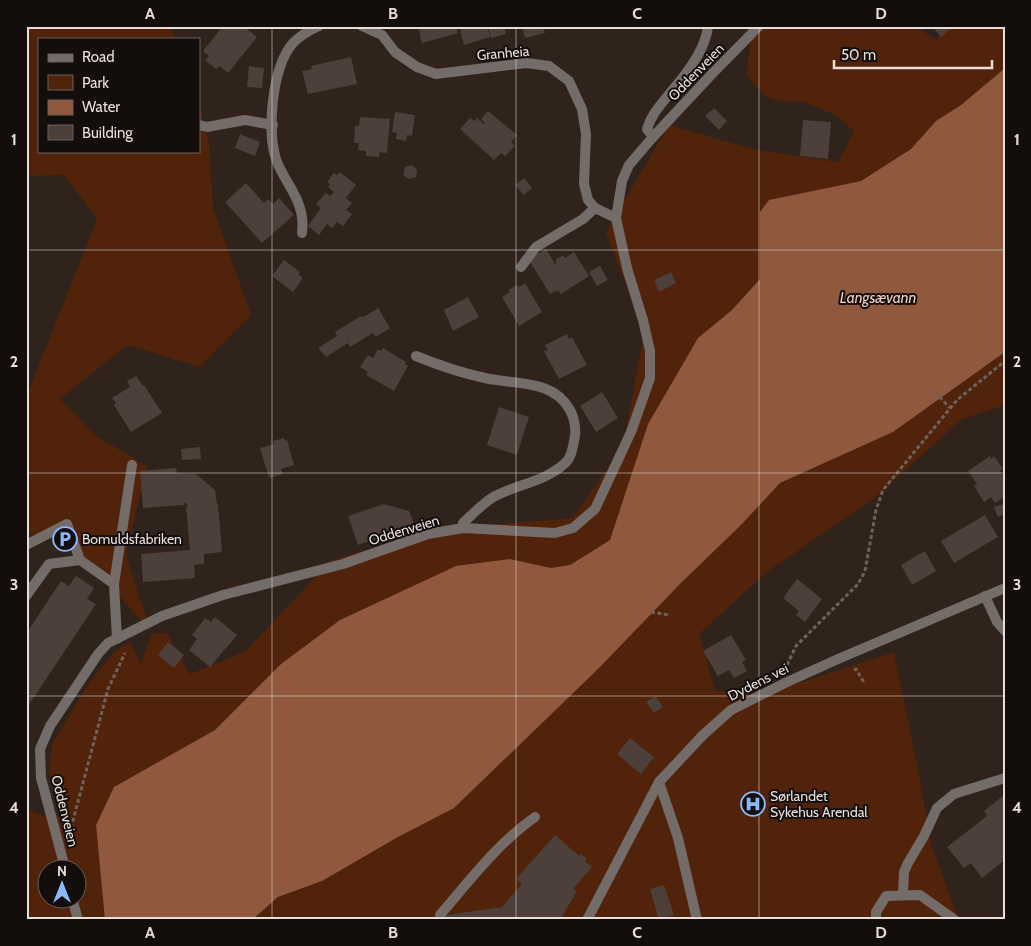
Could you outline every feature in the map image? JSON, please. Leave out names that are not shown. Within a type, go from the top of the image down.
[{"type":"street","points":[[302,233],[304,220],[301,208],[278,162],[274,149],[272,96],[280,66],[293,43],[319,26]]},
{"type":"street","name":"Granheia","points":[[362,26],[381,31],[395,52],[416,68],[436,74],[526,63],[549,66],[569,82],[582,109],[586,134],[584,184],[588,200],[595,208]]},
{"type":"street","name":"Oddenveien","points":[[653,137],[648,129],[650,117],[686,74],[707,35],[708,26]]},
{"type":"street","name":"Oddenveien","points":[[62,858],[41,778],[40,749],[50,726],[98,654],[108,643],[162,616],[223,595],[343,564],[428,534],[463,528],[555,533],[573,528],[595,509],[631,432],[650,378],[650,351],[644,320],[627,268],[616,218],[622,180],[629,166],[653,137],[759,26]]},
{"type":"street","points":[[200,125],[207,127],[245,120],[273,125]]},
{"type":"street","points":[[521,267],[536,247],[583,219],[595,208],[616,218]]},
{"type":"street","points":[[416,356],[438,365],[485,378],[544,388],[557,393],[573,415],[575,433],[572,452],[566,463],[544,478],[494,496],[463,523],[463,528]]},
{"type":"street","points":[[117,638],[114,584],[132,465]]},
{"type":"street","points":[[26,545],[68,524],[80,560],[114,584]]},
{"type":"street","points":[[26,596],[49,564],[80,560]]},
{"type":"street","name":"Dydens vei","points":[[587,920],[659,782],[703,735],[731,710],[784,683],[1005,588]]},
{"type":"street","points":[[985,596],[997,622],[1005,631]]},
{"type":"street","points":[[903,894],[904,872],[937,808],[954,794],[1005,778]]},
{"type":"street","points":[[659,782],[678,838],[697,920]]},
{"type":"street","points":[[440,916],[494,851],[516,831],[535,818]]},
{"type":"street","points":[[876,920],[876,912],[886,896],[903,894],[920,895],[955,920]]},
{"type":"path","points":[[784,683],[787,664],[796,646],[858,584],[864,571],[876,510],[883,490],[957,400],[1005,361]]},
{"type":"path","points":[[935,392],[950,408]]},
{"type":"path","points":[[651,612],[669,615]]},
{"type":"path","points":[[59,848],[70,832],[108,689],[130,642],[132,631]]},
{"type":"green space","points":[[26,26],[169,26],[175,38],[38,38],[38,152],[200,152],[200,109],[209,142],[213,208],[251,315],[200,367],[127,345],[60,399],[96,436],[147,466],[126,555],[150,631],[69,539],[26,533],[26,398],[97,219],[64,175],[26,176]]},
{"type":"green space","points":[[767,26],[915,26],[935,39],[953,26],[1005,26],[1005,68],[961,105],[936,121],[911,149],[861,181],[779,198],[778,265],[756,283],[732,310],[698,339],[648,424],[610,540],[570,565],[551,568],[510,559],[281,664],[215,730],[114,787],[96,825],[105,920],[26,920],[26,809],[52,819],[59,814],[49,771],[52,744],[89,683],[115,651],[130,642],[141,663],[152,633],[167,633],[190,674],[246,651],[331,560],[447,528],[573,518],[623,446],[644,333],[606,232],[669,125],[757,150],[838,162],[854,131],[835,115],[804,102],[780,101],[767,97],[750,80],[747,74],[750,40]]},
{"type":"green space","name":"Sørlandet Sykehus Arendal","points":[[1005,352],[1005,405],[962,419],[871,501],[768,571],[699,634],[715,691],[778,690],[894,652],[932,847],[959,920],[252,920],[278,897],[322,881],[398,837],[454,808],[598,669],[680,584],[742,524],[780,483],[893,432]]},
{"type":"water","name":"Langsævann","points":[[1005,68],[1005,352],[893,432],[780,483],[742,524],[680,584],[598,669],[454,808],[398,837],[322,881],[278,897],[252,920],[105,920],[96,825],[114,787],[215,730],[281,664],[340,620],[456,566],[510,559],[551,568],[570,565],[610,540],[648,424],[698,338],[732,310],[760,279],[760,212],[769,200],[861,181],[911,149],[936,121],[961,105]]},
{"type":"building","points":[[223,26],[243,26],[257,37],[228,73],[219,66],[216,69],[205,60],[209,56],[203,51]]},
{"type":"building","points":[[418,26],[456,26],[458,33],[422,43]]},
{"type":"building","points":[[459,26],[487,26],[490,37],[464,45]]},
{"type":"building","points":[[488,26],[504,26],[506,34],[491,38]]},
{"type":"building","points":[[522,26],[543,26],[545,33],[525,38]]},
{"type":"building","points":[[932,26],[950,26],[951,28],[941,37]]},
{"type":"building","points":[[351,57],[357,84],[308,94],[302,71],[312,69],[311,66]]},
{"type":"building","points":[[249,66],[264,68],[262,88],[247,87]]},
{"type":"building","points":[[714,108],[727,121],[719,130],[705,116]]},
{"type":"building","points":[[488,111],[517,135],[511,142],[515,146],[505,156],[501,153],[494,160],[460,129],[470,118],[475,121],[477,118],[484,124],[481,119]]},
{"type":"building","points":[[395,112],[415,115],[412,136],[407,135],[406,141],[396,139],[397,133],[392,132]]},
{"type":"building","points":[[360,117],[390,119],[387,153],[379,152],[379,157],[366,156],[366,151],[358,150],[359,143],[354,143],[355,126],[359,126]]},
{"type":"building","points":[[803,120],[831,122],[828,159],[800,156]]},
{"type":"building","points":[[240,134],[260,142],[255,156],[235,148]]},
{"type":"building","points":[[412,165],[417,170],[416,177],[409,179],[403,175],[405,167]]},
{"type":"building","points":[[340,172],[356,185],[346,198],[352,203],[346,210],[352,214],[343,226],[337,222],[332,228],[327,224],[319,235],[308,226],[321,208],[316,204],[326,193],[330,196],[334,192],[328,187],[330,184],[327,182],[334,173],[337,175]]},
{"type":"building","points":[[524,178],[532,188],[524,195],[515,185]]},
{"type":"building","points":[[246,183],[264,203],[268,199],[273,204],[279,198],[294,215],[262,243],[225,202]]},
{"type":"building","points":[[546,249],[555,264],[557,263],[555,260],[563,255],[565,258],[574,252],[589,276],[561,294],[558,290],[550,294],[530,262],[537,254]]},
{"type":"building","points":[[284,260],[300,272],[298,274],[303,278],[293,292],[272,276]]},
{"type":"building","points":[[600,266],[608,280],[597,286],[589,272]]},
{"type":"building","points":[[671,272],[676,283],[659,292],[654,280]]},
{"type":"building","points":[[525,283],[542,312],[519,326],[502,297],[510,292],[508,290]]},
{"type":"building","points":[[468,297],[479,317],[453,331],[444,310]]},
{"type":"building","points":[[378,308],[390,328],[376,337],[373,333],[350,347],[348,343],[326,357],[318,348],[337,336],[335,332]]},
{"type":"building","points":[[567,334],[569,339],[572,337],[587,365],[559,379],[544,351],[548,350],[545,345]]},
{"type":"building","points":[[383,348],[406,362],[405,364],[408,366],[394,391],[366,375],[368,372],[360,367],[368,355],[373,358],[378,349],[381,351]]},
{"type":"building","points":[[136,376],[162,413],[131,432],[114,405],[116,403],[112,398],[130,387],[127,381]]},
{"type":"building","points":[[602,392],[618,418],[596,432],[580,406]]},
{"type":"building","points":[[499,407],[529,417],[517,455],[487,445]]},
{"type":"building","points":[[284,438],[285,441],[287,440],[294,465],[281,469],[283,474],[269,478],[260,448],[274,444],[273,441]]},
{"type":"building","points":[[200,447],[201,459],[182,460],[181,449]]},
{"type":"building","points":[[990,456],[991,459],[994,456],[1003,469],[1000,471],[1005,479],[1005,496],[995,503],[991,497],[984,502],[974,486],[977,484],[968,471]]},
{"type":"building","points":[[176,468],[177,473],[196,474],[215,490],[222,552],[204,554],[204,564],[194,565],[195,578],[143,582],[141,554],[190,550],[186,507],[188,507],[186,503],[184,505],[143,508],[140,471]]},
{"type":"building","points":[[384,504],[409,511],[415,526],[358,545],[348,516]]},
{"type":"building","points":[[1005,504],[1005,514],[998,517],[994,507]]},
{"type":"building","points":[[985,515],[998,537],[954,563],[941,541]]},
{"type":"building","points":[[925,551],[936,571],[912,585],[901,565]]},
{"type":"building","points":[[76,576],[94,588],[87,599],[96,604],[26,709],[26,634],[61,581],[69,586]]},
{"type":"building","points":[[797,579],[822,599],[805,622],[796,615],[799,611],[783,598]]},
{"type":"building","points":[[215,617],[237,635],[210,667],[189,650],[197,639],[192,635],[205,618],[211,622]]},
{"type":"building","points":[[731,635],[746,660],[742,662],[747,671],[734,678],[729,670],[718,676],[703,651]]},
{"type":"building","points":[[168,642],[184,655],[174,668],[158,655]]},
{"type":"building","points":[[655,696],[663,707],[654,713],[646,702]]},
{"type":"building","points":[[630,738],[654,757],[641,774],[617,754]]},
{"type":"building","points":[[1004,795],[1005,860],[982,878],[971,863],[964,868],[947,847],[987,816],[984,811]]},
{"type":"building","points":[[555,835],[579,856],[580,854],[587,858],[585,861],[592,867],[573,889],[577,891],[560,920],[431,920],[432,917],[502,907],[522,884],[516,879]]},
{"type":"building","points":[[664,885],[674,915],[659,920],[650,889]]},
{"type":"place","name":"Bomuldsfabriken","points":[[65,539]]},
{"type":"place","name":"Sørlandet Sykehus Arendal","points":[[753,804]]}]
